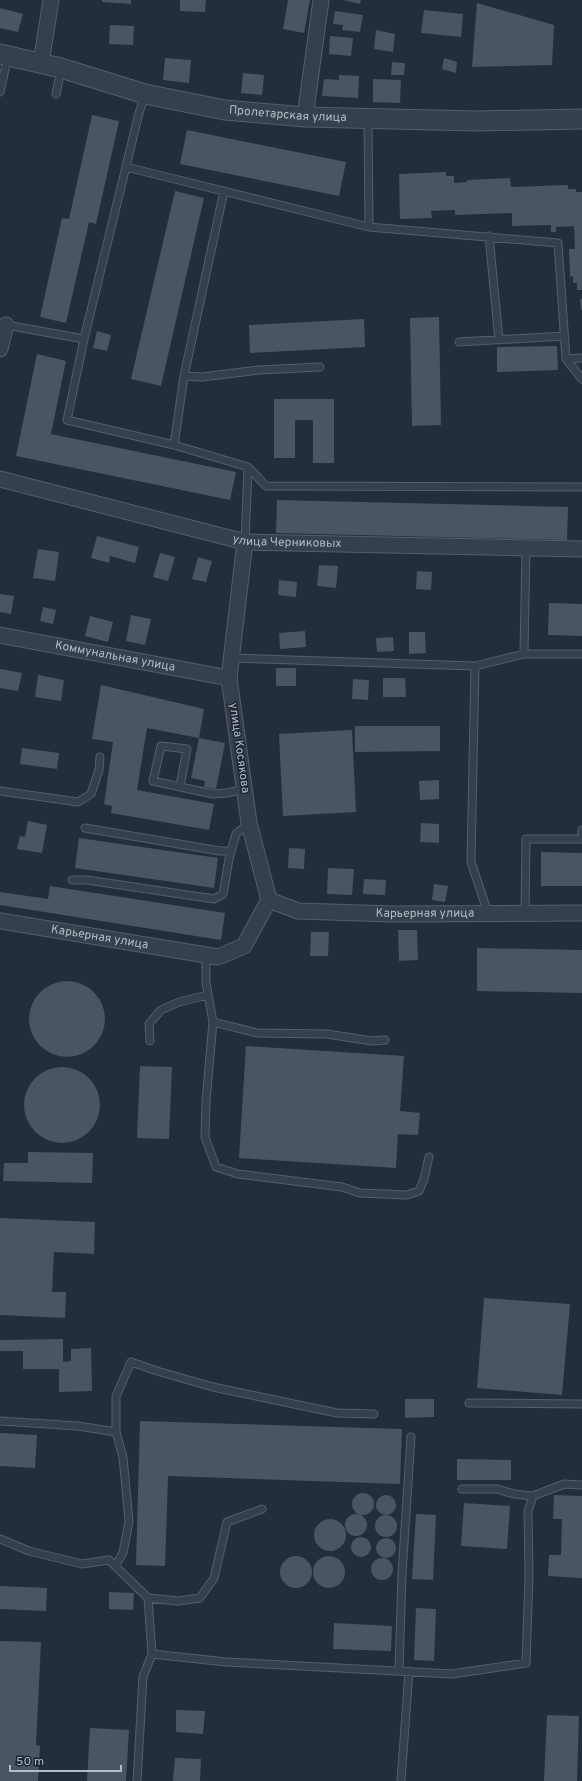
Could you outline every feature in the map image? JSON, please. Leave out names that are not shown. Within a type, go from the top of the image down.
[{"type":"street","points":[[41,63],[51,0]]},
{"type":"street","points":[[305,117],[321,0]]},
{"type":"street","name":"Пролетарская улица","points":[[4,55],[61,68],[145,94],[225,110],[305,117],[477,121],[582,119]]},
{"type":"street","points":[[0,349],[6,325]]},
{"type":"street","name":"улица Черниковых","points":[[0,479],[245,542],[582,549]]},
{"type":"street","name":"улица Косякова","points":[[245,542],[230,678],[249,823],[269,900]]},
{"type":"street","name":"Коммунальная улица","points":[[0,635],[230,678]]},
{"type":"street","name":"Карьерная улица","points":[[0,921],[218,958],[244,946],[269,900],[298,911],[391,914],[525,912],[582,913]]},
{"type":"lane","points":[[0,92],[4,55]]},
{"type":"lane","points":[[56,94],[61,68]]},
{"type":"lane","points":[[145,94],[84,339],[67,420],[174,446],[248,467],[266,486],[582,487]]},
{"type":"lane","points":[[368,118],[369,227]]},
{"type":"lane","points":[[126,166],[369,227],[558,242],[566,359],[582,379]]},
{"type":"lane","points":[[174,446],[184,376],[224,191]]},
{"type":"lane","points":[[489,236],[499,340]]},
{"type":"lane","points":[[6,325],[84,339]]},
{"type":"lane","points":[[459,342],[564,336]]},
{"type":"lane","points":[[566,359],[582,358]]},
{"type":"lane","points":[[184,376],[202,377],[259,370],[320,367]]},
{"type":"lane","points":[[245,542],[248,467]]},
{"type":"lane","points":[[524,654],[526,548]]},
{"type":"lane","points":[[232,658],[475,666],[524,654],[582,654]]},
{"type":"lane","points":[[475,666],[471,862],[488,913]]},
{"type":"lane","points":[[180,786],[187,750],[161,746],[154,781],[214,794],[244,789]]},
{"type":"lane","points":[[0,791],[78,802],[91,794],[99,770],[100,757]]},
{"type":"lane","points":[[72,880],[87,880],[214,899],[223,894],[231,851],[236,834],[249,823]]},
{"type":"lane","points":[[85,828],[220,851],[231,851]]},
{"type":"lane","points":[[525,912],[526,839],[582,839],[582,830]]},
{"type":"lane","points":[[206,955],[206,983],[213,1022],[206,1101],[205,1137],[216,1167],[238,1174],[342,1187],[360,1193],[407,1195],[420,1191],[429,1157]]},
{"type":"lane","points":[[150,1041],[149,1024],[161,1010],[179,1002],[208,995]]},
{"type":"lane","points":[[213,1022],[258,1033],[327,1034],[372,1040],[385,1040]]},
{"type":"lane","points":[[114,1566],[123,1553],[128,1521],[123,1457],[116,1432],[116,1396],[131,1362],[213,1387],[337,1413],[374,1414]]},
{"type":"lane","points":[[469,1404],[582,1404]]},
{"type":"lane","points":[[0,1421],[78,1426],[116,1432]]},
{"type":"lane","points":[[399,1671],[402,1573],[411,1437]]},
{"type":"lane","points":[[462,1490],[497,1488],[514,1494],[533,1496],[564,1484],[582,1485]]},
{"type":"lane","points":[[152,1654],[226,1662],[452,1674],[526,1663],[529,1577],[528,1511],[533,1496]]},
{"type":"lane","points":[[0,1539],[29,1551],[82,1564],[109,1560],[148,1598],[178,1601],[200,1598],[214,1578],[227,1522],[262,1509]]},
{"type":"lane","points":[[137,1781],[143,1677],[152,1654],[148,1598]]},
{"type":"lane","points":[[400,1781],[409,1671]]},
{"type":"building","points":[[102,0],[131,0],[131,4],[102,2]]},
{"type":"building","points":[[180,0],[206,0],[205,12],[180,11]]},
{"type":"building","points":[[288,0],[310,0],[304,33],[283,29]]},
{"type":"building","points":[[343,0],[361,0],[360,4]]},
{"type":"building","points":[[477,3],[554,25],[552,65],[472,67]]},
{"type":"building","points":[[0,8],[23,14],[18,32],[0,28]]},
{"type":"building","points":[[424,10],[463,14],[461,37],[421,33]]},
{"type":"building","points":[[335,11],[363,15],[360,32],[342,30],[343,25],[333,24]]},
{"type":"building","points":[[110,25],[134,26],[133,45],[109,44]]},
{"type":"building","points":[[376,30],[395,34],[393,52],[374,49]]},
{"type":"building","points":[[330,36],[353,38],[351,56],[329,54]]},
{"type":"building","points":[[165,58],[191,60],[189,83],[163,80]]},
{"type":"building","points":[[444,58],[457,62],[456,73],[442,69]]},
{"type":"building","points":[[392,62],[405,63],[404,75],[391,75]]},
{"type":"building","points":[[243,73],[264,75],[262,95],[241,93]]},
{"type":"building","points":[[339,75],[359,76],[358,98],[322,96],[324,79],[339,80]]},
{"type":"building","points":[[373,79],[401,80],[400,103],[373,102]]},
{"type":"building","points":[[92,115],[119,121],[96,224],[89,222],[66,323],[40,317],[62,218],[69,219]]},
{"type":"building","points":[[187,130],[346,162],[339,196],[180,164]]},
{"type":"building","points":[[446,172],[446,176],[454,176],[454,183],[467,182],[467,180],[510,178],[511,187],[568,185],[568,189],[576,189],[576,192],[582,192],[582,290],[577,290],[577,283],[573,283],[573,276],[570,277],[569,249],[575,249],[574,226],[556,227],[556,232],[551,232],[551,225],[512,226],[512,213],[455,215],[455,210],[431,211],[432,218],[400,219],[399,174]]},
{"type":"building","points":[[175,191],[204,198],[161,386],[131,379]]},
{"type":"building","points":[[580,299],[582,299],[582,310],[581,310]]},
{"type":"building","points":[[439,317],[441,425],[412,426],[410,318]]},
{"type":"building","points":[[364,319],[365,347],[250,353],[249,325]]},
{"type":"building","points":[[97,331],[111,335],[107,351],[93,348]]},
{"type":"building","points":[[557,346],[558,370],[497,372],[497,347]]},
{"type":"building","points":[[37,354],[66,361],[51,434],[236,472],[230,500],[16,456]]},
{"type":"building","points":[[274,399],[334,399],[334,463],[313,463],[313,420],[295,420],[295,458],[274,458]]},
{"type":"building","points":[[277,500],[568,507],[567,540],[276,533]]},
{"type":"building","points":[[97,536],[139,547],[135,563],[110,556],[109,563],[91,558]]},
{"type":"building","points":[[38,549],[59,552],[55,581],[33,578]]},
{"type":"building","points":[[160,553],[175,557],[168,581],[153,577]]},
{"type":"building","points":[[198,557],[212,561],[206,582],[192,579]]},
{"type":"building","points":[[319,565],[338,566],[336,588],[317,586]]},
{"type":"building","points":[[417,571],[432,572],[431,590],[416,589]]},
{"type":"building","points":[[279,580],[297,582],[296,597],[278,595]]},
{"type":"building","points":[[0,594],[14,596],[11,614],[0,612]]},
{"type":"building","points":[[549,603],[582,604],[582,636],[548,635]]},
{"type":"building","points":[[43,607],[56,610],[53,624],[40,621]]},
{"type":"building","points":[[131,615],[151,619],[145,645],[126,641]]},
{"type":"building","points":[[90,616],[113,622],[108,642],[85,636]]},
{"type":"building","points":[[305,631],[306,647],[280,649],[279,633]]},
{"type":"building","points":[[409,632],[425,632],[426,653],[409,654]]},
{"type":"building","points":[[393,637],[394,651],[377,652],[376,638]]},
{"type":"building","points":[[276,668],[296,668],[296,686],[276,686]]},
{"type":"building","points":[[0,669],[22,673],[18,691],[0,688]]},
{"type":"building","points":[[38,675],[64,680],[61,701],[35,697]]},
{"type":"building","points":[[383,678],[405,678],[406,697],[383,697]]},
{"type":"building","points":[[353,679],[369,680],[368,700],[352,699]]},
{"type":"building","points":[[101,685],[204,709],[199,738],[147,728],[137,790],[214,804],[209,830],[111,813],[112,806],[104,804],[113,742],[92,739]]},
{"type":"building","points":[[355,726],[440,726],[440,751],[355,752]]},
{"type":"building","points":[[352,730],[356,812],[283,816],[279,734]]},
{"type":"building","points":[[199,738],[225,743],[216,789],[204,787],[205,781],[191,778]]},
{"type":"building","points":[[22,748],[59,753],[57,769],[20,764]]},
{"type":"building","points":[[439,780],[439,799],[420,800],[419,781]]},
{"type":"building","points":[[28,821],[47,825],[42,853],[17,849],[20,836],[25,837]]},
{"type":"building","points":[[421,823],[439,824],[439,843],[420,842]]},
{"type":"building","points":[[79,838],[218,858],[214,888],[75,868]]},
{"type":"building","points":[[289,848],[305,849],[304,869],[288,868]]},
{"type":"building","points":[[541,852],[582,853],[582,886],[541,886]]},
{"type":"building","points":[[328,868],[354,869],[352,895],[327,894]]},
{"type":"building","points":[[364,879],[386,880],[385,895],[363,894]]},
{"type":"building","points":[[434,884],[448,886],[445,902],[432,900]]},
{"type":"building","points":[[50,886],[225,913],[221,940],[0,905],[0,892],[48,899]]},
{"type":"building","points":[[398,930],[417,930],[418,960],[399,961]]},
{"type":"building","points":[[311,932],[329,932],[328,956],[310,956]]},
{"type":"building","points":[[477,948],[582,950],[582,993],[477,991]]},
{"type":"building","points":[[67,981],[81,984],[94,992],[102,1005],[105,1019],[102,1033],[94,1046],[81,1054],[67,1057],[53,1054],[40,1046],[32,1033],[29,1019],[32,1005],[40,992],[53,984]]},
{"type":"building","points":[[246,1046],[404,1056],[400,1111],[420,1113],[418,1135],[398,1134],[396,1168],[239,1158]]},
{"type":"building","points":[[140,1066],[172,1067],[169,1139],[137,1138]]},
{"type":"building","points":[[62,1067],[76,1070],[89,1078],[97,1091],[100,1105],[97,1119],[89,1132],[76,1140],[62,1143],[48,1140],[35,1132],[27,1119],[24,1105],[27,1091],[35,1078],[48,1070]]},
{"type":"building","points":[[28,1152],[93,1153],[92,1183],[3,1181],[4,1163],[28,1163]]},
{"type":"building","points":[[0,1218],[95,1222],[94,1254],[54,1252],[52,1292],[66,1292],[65,1318],[0,1315]]},
{"type":"building","points":[[484,1298],[570,1304],[562,1395],[477,1388]]},
{"type":"building","points":[[63,1339],[63,1362],[71,1361],[71,1349],[91,1348],[92,1391],[59,1392],[59,1369],[23,1369],[23,1351],[0,1351],[0,1340]]},
{"type":"building","points":[[405,1399],[434,1399],[434,1417],[405,1418]]},
{"type":"building","points":[[140,1421],[402,1429],[400,1484],[168,1476],[165,1566],[136,1565]]},
{"type":"building","points":[[0,1433],[37,1435],[35,1468],[0,1466]]},
{"type":"building","points":[[457,1459],[511,1460],[511,1480],[457,1480]]},
{"type":"building","points":[[363,1493],[371,1496],[374,1504],[371,1512],[363,1515],[355,1512],[352,1504],[355,1496]]},
{"type":"building","points":[[382,1495],[390,1495],[396,1501],[396,1509],[390,1515],[382,1515],[376,1509],[376,1501]]},
{"type":"building","points":[[554,1495],[582,1496],[582,1578],[548,1576],[549,1555],[561,1555],[562,1519],[553,1519]]},
{"type":"building","points":[[464,1503],[510,1506],[507,1549],[461,1546]]},
{"type":"building","points":[[356,1514],[364,1517],[367,1525],[364,1533],[356,1536],[348,1533],[345,1525],[348,1517]]},
{"type":"building","points":[[416,1514],[436,1515],[433,1580],[412,1579]]},
{"type":"building","points":[[386,1515],[394,1518],[397,1526],[394,1534],[386,1537],[378,1534],[375,1526],[378,1518]]},
{"type":"building","points":[[327,1519],[333,1519],[342,1523],[346,1535],[342,1547],[333,1551],[327,1551],[318,1547],[314,1538],[314,1532],[318,1523]]},
{"type":"building","points":[[357,1537],[365,1537],[371,1543],[371,1551],[365,1557],[357,1557],[351,1551],[351,1543]]},
{"type":"building","points":[[386,1538],[393,1541],[396,1548],[393,1555],[386,1558],[379,1555],[376,1548],[379,1541]]},
{"type":"building","points":[[296,1556],[302,1557],[309,1563],[312,1572],[311,1578],[305,1585],[296,1588],[290,1587],[283,1581],[280,1572],[281,1566],[287,1559]]},
{"type":"building","points":[[326,1556],[332,1556],[342,1563],[345,1572],[344,1578],[338,1585],[332,1588],[326,1588],[316,1581],[313,1575],[313,1569],[320,1559]]},
{"type":"building","points":[[382,1558],[390,1561],[393,1569],[390,1577],[382,1580],[374,1577],[371,1569],[374,1561]]},
{"type":"building","points":[[0,1586],[47,1588],[46,1611],[0,1609]]},
{"type":"building","points":[[109,1592],[134,1593],[133,1610],[109,1609]]},
{"type":"building","points":[[416,1608],[436,1609],[434,1661],[414,1660]]},
{"type":"building","points":[[334,1623],[392,1626],[391,1651],[333,1649]]},
{"type":"building","points":[[0,1641],[41,1642],[36,1745],[40,1746],[38,1781],[0,1781]]},
{"type":"building","points":[[176,1710],[205,1711],[203,1734],[176,1732]]},
{"type":"building","points":[[547,1715],[579,1716],[577,1781],[544,1781]]},
{"type":"building","points":[[90,1728],[129,1730],[126,1781],[87,1781]]},
{"type":"building","points":[[175,1758],[201,1759],[200,1781],[173,1781]]}]
